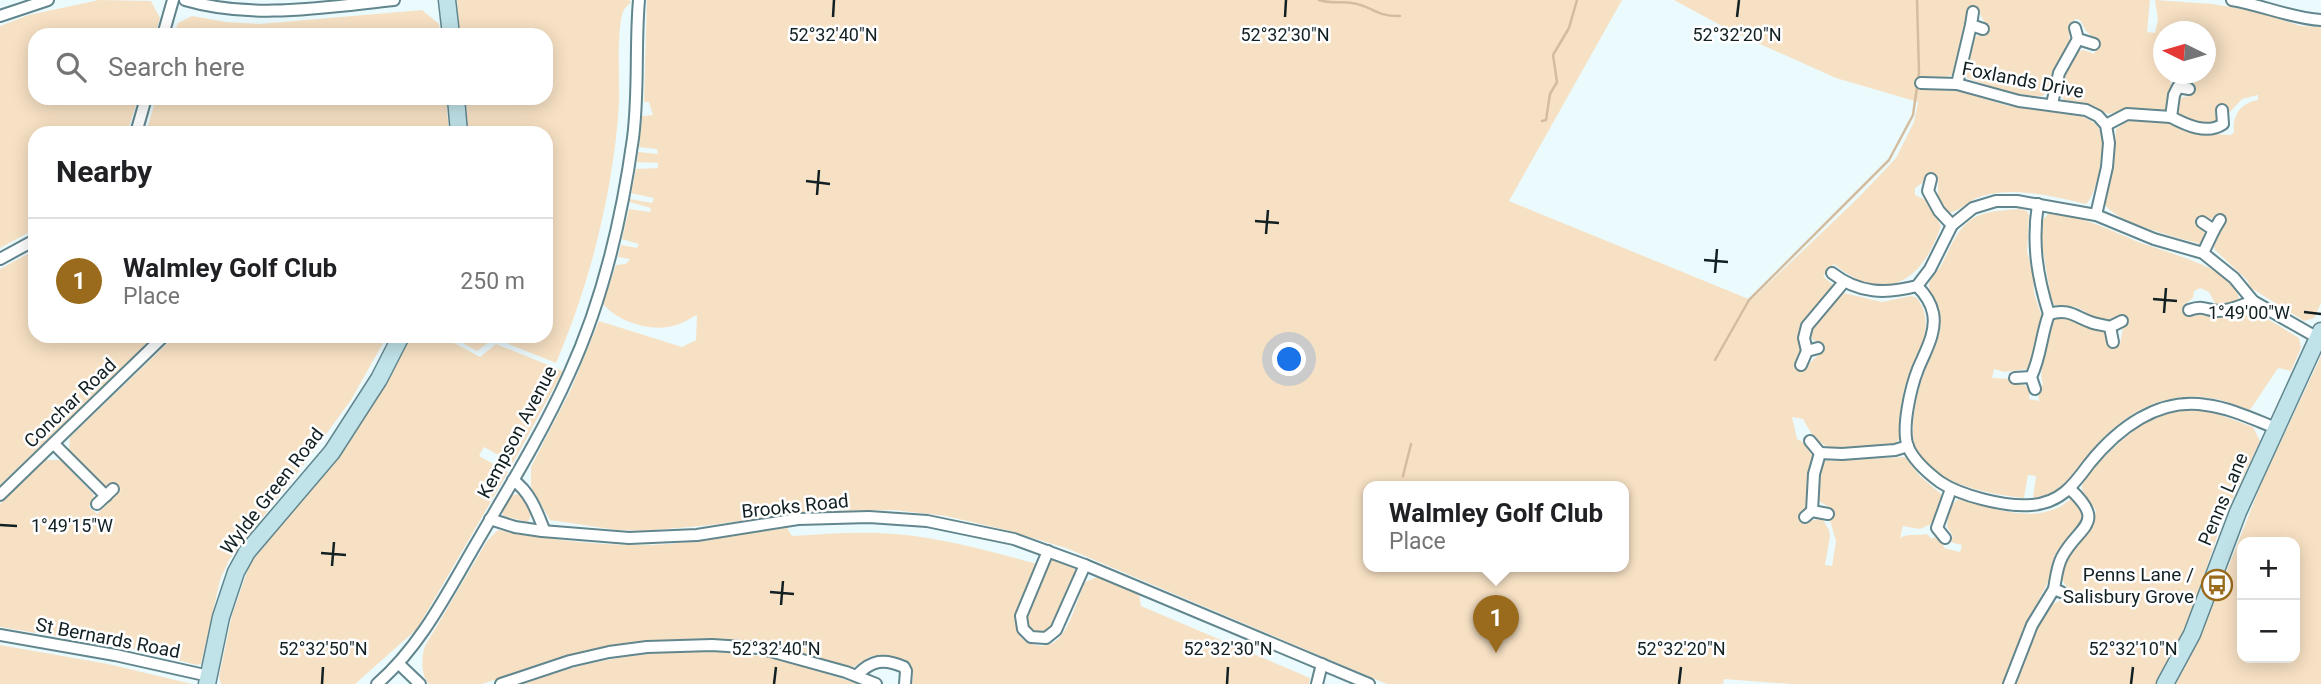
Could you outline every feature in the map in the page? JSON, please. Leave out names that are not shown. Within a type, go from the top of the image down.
[{"type":"street","points":[[0,16],[48,0]]},
{"type":"street","points":[[165,28],[173,0]]},
{"type":"street","points":[[185,0],[221,9],[251,11],[394,0]]},
{"type":"street","points":[[447,0],[450,28]]},
{"type":"street","name":"Kempson Avenue","points":[[377,684],[399,664],[419,639],[513,480],[570,372],[593,314],[619,221],[633,135],[639,0]]},
{"type":"street","points":[[2232,0],[2256,4],[2296,17],[2321,20]]},
{"type":"street","points":[[1957,84],[1973,12]]},
{"type":"street","points":[[1971,26],[1983,29]]},
{"type":"street","points":[[2052,104],[2059,73],[2076,34],[2094,44]]},
{"type":"street","name":"Foxlands Drive","points":[[1921,83],[1957,84],[2002,97],[2086,110],[2098,116],[2106,125]]},
{"type":"street","points":[[2171,117],[2174,95],[2184,88],[2181,84]]},
{"type":"street","points":[[138,126],[144,105]]},
{"type":"street","points":[[457,105],[458,126]]},
{"type":"street","points":[[2096,215],[2107,167],[2109,143],[2106,125],[2127,114],[2171,117],[2191,127],[2217,128],[2226,126],[2222,110]]},
{"type":"street","points":[[1931,179],[1923,192],[1952,225]]},
{"type":"street","points":[[1832,273],[1844,282],[1881,292],[1917,286],[1930,269],[1952,225],[1973,208],[1996,201],[2017,201],[2096,215],[2154,239],[2203,253],[2234,278],[2253,300],[2319,334]]},
{"type":"street","points":[[2035,389],[2031,377],[2039,360],[2040,342],[2049,314],[2042,294],[2034,248],[2038,204]]},
{"type":"street","points":[[2202,222],[2217,225],[2203,253]]},
{"type":"street","points":[[0,259],[28,244]]},
{"type":"street","points":[[1801,365],[1812,350],[1804,338],[1807,326],[1844,282]]},
{"type":"street","points":[[1917,286],[1925,295],[1933,313],[1933,331],[1911,391],[1907,414],[1908,446],[1921,466],[1951,489],[2005,503],[2029,506],[2050,502],[2070,489],[2101,450],[2118,434],[2134,421],[2163,407],[2206,404],[2276,428]]},
{"type":"street","points":[[2197,304],[2217,311],[2241,306],[2253,300]]},
{"type":"street","points":[[2049,314],[2075,313],[2093,323],[2110,327],[2122,321]]},
{"type":"street","points":[[2110,327],[2113,342]]},
{"type":"street","name":"Penns Lane","points":[[2165,684],[2192,634],[2238,512],[2319,334]]},
{"type":"street","name":"Conchar Road","points":[[0,495],[157,343]]},
{"type":"street","name":"Wylde Green Road","points":[[208,680],[228,593],[242,562],[332,452],[379,379],[397,343]]},
{"type":"street","points":[[2015,378],[2031,377]]},
{"type":"street","points":[[1810,441],[1820,453],[1895,450],[1908,446]]},
{"type":"street","points":[[54,444],[105,497]]},
{"type":"street","points":[[1820,453],[1814,474],[1809,514],[1828,514]]},
{"type":"street","points":[[513,480],[522,486],[530,498],[543,527],[542,531]]},
{"type":"street","points":[[1945,538],[1937,528],[1951,489]]},
{"type":"street","points":[[2009,684],[2032,625],[2057,590],[2061,558],[2081,533],[2088,519],[2085,503],[2070,489]]},
{"type":"street","name":"Brooks Road","points":[[490,519],[515,527],[542,531],[594,536],[664,537],[729,531],[797,519],[898,517],[939,523],[1014,539],[1048,551],[1369,684]]},
{"type":"street","points":[[1048,551],[1021,616],[1023,629],[1031,637],[1046,638],[1056,630],[1085,565]]},
{"type":"street","name":"St Bernards Road","points":[[0,635],[115,655],[208,680]]},
{"type":"street","points":[[501,684],[570,661],[609,652],[647,647],[712,645],[759,648],[857,675],[876,684]]},
{"type":"street","points":[[857,675],[868,664],[875,662],[900,664],[906,671],[905,684]]},
{"type":"street","points":[[399,664],[419,684]]},
{"type":"street","points":[[1317,684],[1322,664]]},
{"type":"shaded area","points":[[99,0],[151,1],[160,18],[157,28],[28,28],[28,105],[136,105],[129,126],[28,126],[28,233],[0,248],[0,26],[29,15]]},
{"type":"shaded area","points":[[457,0],[631,2],[624,10],[620,28],[619,105],[605,204],[589,269],[556,363],[506,343],[553,343],[553,126],[468,126],[466,105],[553,105],[553,28],[459,28]]},
{"type":"shaded area","points":[[647,0],[1622,0],[1509,201],[1751,300],[1896,158],[1914,122],[1918,102],[1836,78],[1733,32],[1674,0],[2150,0],[2147,32],[2153,33],[2153,84],[2170,84],[2171,92],[2167,110],[2156,114],[2134,110],[2108,114],[2089,104],[2064,100],[2058,91],[2075,52],[2084,50],[2094,54],[2099,43],[2086,31],[2080,20],[2075,19],[2070,28],[2069,48],[2055,75],[2052,90],[2048,90],[2043,96],[2005,91],[1967,78],[1965,69],[1972,39],[1988,29],[1978,10],[1968,9],[1965,19],[1966,34],[1953,75],[1922,79],[1921,87],[1956,90],[2009,106],[2080,116],[2090,120],[2101,133],[2102,149],[2090,199],[2086,204],[2021,192],[1995,193],[1977,198],[1947,213],[1939,200],[1938,177],[1928,174],[1925,181],[1915,188],[1915,195],[1928,201],[1941,226],[1923,261],[1912,274],[1900,282],[1885,285],[1870,284],[1852,277],[1834,264],[1823,276],[1833,285],[1827,297],[1807,318],[1801,330],[1802,352],[1797,361],[1799,367],[1805,368],[1820,353],[1821,344],[1812,339],[1809,329],[1844,293],[1882,302],[1911,296],[1917,298],[1926,321],[1922,344],[1904,390],[1900,439],[1894,444],[1831,448],[1817,440],[1803,419],[1792,417],[1797,439],[1803,442],[1813,456],[1809,502],[1802,515],[1804,520],[1810,521],[1822,518],[1829,530],[1825,565],[1832,566],[1836,541],[1829,517],[1831,508],[1817,500],[1819,467],[1825,461],[1905,457],[1920,476],[1941,494],[1943,501],[1935,522],[1920,529],[1903,526],[1900,538],[1927,534],[1932,539],[1934,537],[1939,540],[1944,548],[1960,552],[1962,545],[1950,542],[1953,536],[1947,527],[1946,515],[1950,503],[1953,504],[1958,499],[1995,509],[2033,514],[2059,507],[2071,499],[2082,508],[2077,527],[2054,557],[2049,580],[2029,620],[2005,684],[1791,684],[1724,679],[1723,684],[1387,684],[1066,548],[946,516],[894,510],[812,511],[643,531],[550,520],[531,487],[531,467],[571,389],[599,321],[682,347],[696,340],[697,315],[667,327],[647,327],[627,321],[603,304],[616,265],[626,264],[630,259],[618,257],[621,245],[637,248],[639,244],[622,239],[629,209],[650,212],[651,208],[630,202],[630,199],[652,203],[654,198],[631,193],[636,169],[658,168],[658,163],[637,162],[638,152],[658,154],[657,149],[639,147],[642,116],[653,115],[649,102],[644,102]]},
{"type":"shaded area","points":[[2155,0],[2212,4],[2257,11],[2300,26],[2321,27],[2321,303],[2314,318],[2304,321],[2251,288],[2247,280],[2215,250],[2214,246],[2225,223],[2221,216],[2198,220],[2199,227],[2208,235],[2207,243],[2200,244],[2135,224],[2112,212],[2105,205],[2114,159],[2116,129],[2126,120],[2171,122],[2197,133],[2231,135],[2234,132],[2236,115],[2242,107],[2258,100],[2258,95],[2242,99],[2230,112],[2227,107],[2222,107],[2218,111],[2217,124],[2197,126],[2178,115],[2176,106],[2179,98],[2189,96],[2196,87],[2194,84],[2216,84],[2216,21],[2158,21]]},
{"type":"shaded area","points":[[422,10],[439,24],[439,28],[176,28],[178,23],[192,16],[259,24]]},
{"type":"shaded area","points":[[154,105],[447,105],[448,126],[148,126]]},
{"type":"shaded area","points":[[2020,209],[2027,211],[2029,215],[2027,251],[2033,274],[2034,293],[2042,317],[2037,335],[2036,355],[2027,369],[2004,372],[1994,369],[1992,378],[2013,379],[2030,390],[2029,399],[2039,401],[2038,391],[2043,384],[2042,371],[2048,335],[2051,325],[2063,316],[2104,329],[2110,347],[2120,344],[2124,323],[2118,318],[2101,320],[2077,308],[2056,307],[2051,299],[2040,232],[2042,221],[2048,214],[2084,220],[2214,271],[2236,290],[2239,301],[2216,305],[2209,292],[2200,288],[2194,291],[2193,298],[2184,305],[2184,313],[2189,317],[2203,314],[2226,318],[2256,312],[2299,338],[2301,348],[2291,371],[2278,368],[2250,410],[2203,397],[2168,399],[2152,404],[2110,431],[2064,483],[2043,496],[2033,498],[2036,476],[2028,475],[2024,498],[1977,490],[1945,477],[1920,457],[1913,437],[1914,416],[1923,375],[1940,330],[1939,309],[1929,284],[1941,267],[1956,236],[1970,220],[1989,212]]},
{"type":"shaded area","points":[[28,254],[28,343],[149,343],[0,485],[0,269]]},
{"type":"shaded area","points":[[168,343],[383,343],[351,400],[229,560],[220,580],[201,664],[134,649],[0,627],[0,504],[46,460],[61,460],[93,494],[94,498],[89,507],[97,514],[121,490],[114,483],[104,487],[69,453],[70,437]]},
{"type":"shaded area","points":[[407,343],[454,343],[480,357],[496,344],[563,371],[513,463],[484,447],[479,456],[508,472],[417,629],[355,684],[221,684],[219,677],[232,615],[250,564],[346,444],[390,377]]},
{"type":"shaded area","points":[[463,343],[487,343],[477,351]]},
{"type":"shaded area","points":[[2321,356],[2321,684],[2176,684],[2200,638],[2237,545],[2237,663],[2300,663],[2300,537],[2240,537],[2262,482]]},
{"type":"shaded area","points":[[2183,410],[2209,411],[2253,427],[2260,441],[2223,519],[2190,617],[2156,684],[2013,684],[2042,614],[2049,606],[2066,598],[2068,589],[2062,579],[2067,559],[2091,530],[2096,511],[2082,490],[2085,481],[2120,442],[2140,426],[2160,416]]},
{"type":"shaded area","points":[[519,494],[532,513],[528,522],[503,516],[502,508],[511,495]]},
{"type":"shaded area","points":[[787,528],[792,536],[869,533],[913,536],[1037,564],[1022,596],[1016,619],[1017,630],[1022,638],[1038,645],[1052,644],[1062,635],[1085,582],[1097,577],[1139,594],[1141,606],[1310,678],[1309,684],[912,684],[910,663],[904,659],[871,656],[852,668],[768,642],[697,639],[644,642],[595,650],[563,657],[482,684],[429,684],[424,676],[422,661],[425,646],[487,541],[498,530],[583,542],[648,545],[684,543]]},
{"type":"shaded area","points":[[1053,559],[1074,567],[1076,575],[1055,625],[1042,635],[1029,631],[1025,617],[1048,564]]},
{"type":"shaded area","points":[[0,645],[108,664],[192,684],[0,684]]},
{"type":"shaded area","points":[[710,651],[773,657],[859,684],[524,684],[593,663],[639,655]]},
{"type":"waterway","points":[[1319,0],[1352,3],[1386,15],[1400,16]]},
{"type":"waterway","points":[[1542,121],[1546,120],[1550,94],[1557,82],[1553,55],[1569,28],[1577,0]]},
{"type":"waterway","points":[[1715,360],[1749,300],[1889,160],[1913,115],[1919,73],[1917,0]]},
{"type":"waterway","points":[[1403,476],[1411,444]]},
{"type":"place","name":"Penns Lane / Salisbury Grove","points":[[2217,585]]},
{"type":"place","name":"Walmley Golf Club","points":[[1496,653]]}]
